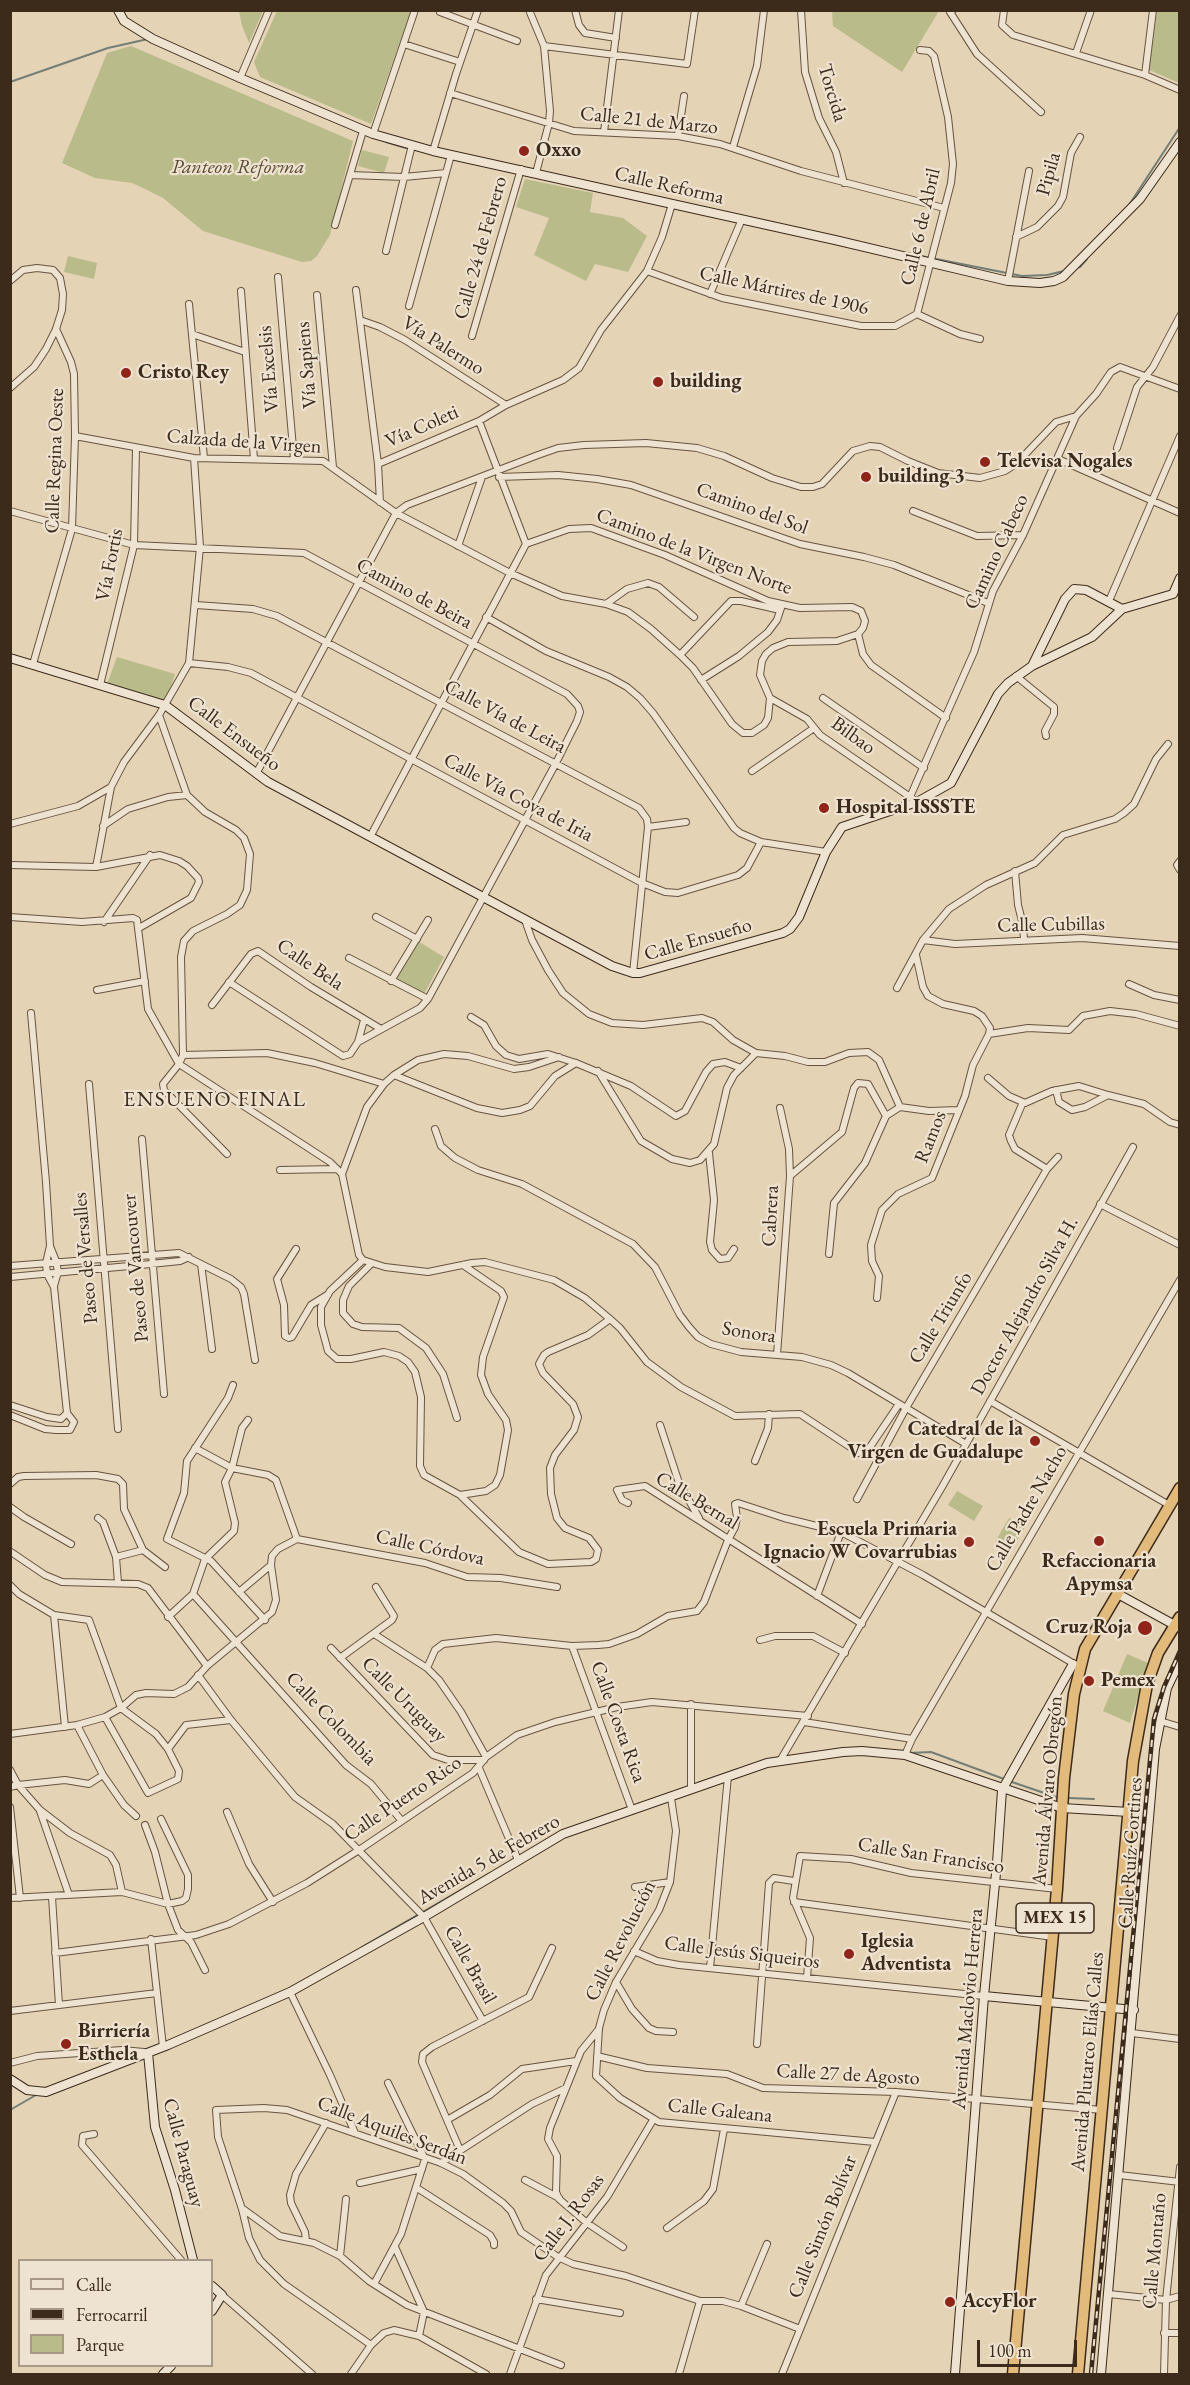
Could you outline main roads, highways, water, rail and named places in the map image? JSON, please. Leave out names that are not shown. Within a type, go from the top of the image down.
[{"type":"highway","name":"Avenida Álvaro Obregón","points":[[1013,2374],[1076,1665],[1179,1488]]},
{"type":"highway","name":"Avenida Plutarco Elías Calles","points":[[1078,2374],[1133,1761],[1148,1684],[1158,1653],[1178,1623]]},
{"type":"waterway","points":[[10,82],[108,48],[148,39]]},
{"type":"waterway","points":[[1129,205],[1180,127]]},
{"type":"waterway","points":[[386,142],[406,148]]},
{"type":"waterway","points":[[911,254],[1022,276],[1047,275],[1064,271]]},
{"type":"waterway","points":[[1076,268],[1087,259]]},
{"type":"waterway","points":[[909,1753],[931,1752],[1004,1779]]},
{"type":"waterway","points":[[769,1759],[790,1756]]},
{"type":"waterway","points":[[698,1783],[738,1769]]},
{"type":"waterway","points":[[1009,1781],[1056,1797]]},
{"type":"waterway","points":[[1069,1798],[1094,1799]]},
{"type":"waterway","points":[[362,1947],[490,1873]]},
{"type":"waterway","points":[[10,2110],[36,2095]]},
{"type":"railway","points":[[1091,2374],[1154,1719],[1164,1687],[1180,1651]]},
{"type":"place","name":"Oxxo","points":[[524,151]]},
{"type":"place","name":"Cristo Rey","points":[[126,373]]},
{"type":"place","name":"building","points":[[658,382]]},
{"type":"place","name":"Televisa Nogales","points":[[985,462]]},
{"type":"place","name":"building 3","points":[[866,477]]},
{"type":"place","name":"Hospital ISSSTE","points":[[824,808]]},
{"type":"place","name":"Catedral de la Virgen de Guadalupe","points":[[1035,1441]]},
{"type":"place","name":"Refaccionaria Apymsa","points":[[1099,1541]]},
{"type":"place","name":"Escuela Primaria Ignacio W Covarrubias","points":[[969,1542]]},
{"type":"place","name":"Cruz Roja","points":[[1145,1628]]},
{"type":"place","name":"Pemex","points":[[1089,1681]]},
{"type":"place","name":"Iglesia Adventista","points":[[849,1954]]},
{"type":"place","name":"Birriería Esthela","points":[[66,2044]]},
{"type":"place","name":"AccyFlor","points":[[950,2302]]},
{"type":"district","name":"ENSUENO FINAL","points":[[215,1100]]},
{"type":"park label","name":"Panteon Reforma","points":[[238,168]]}]
